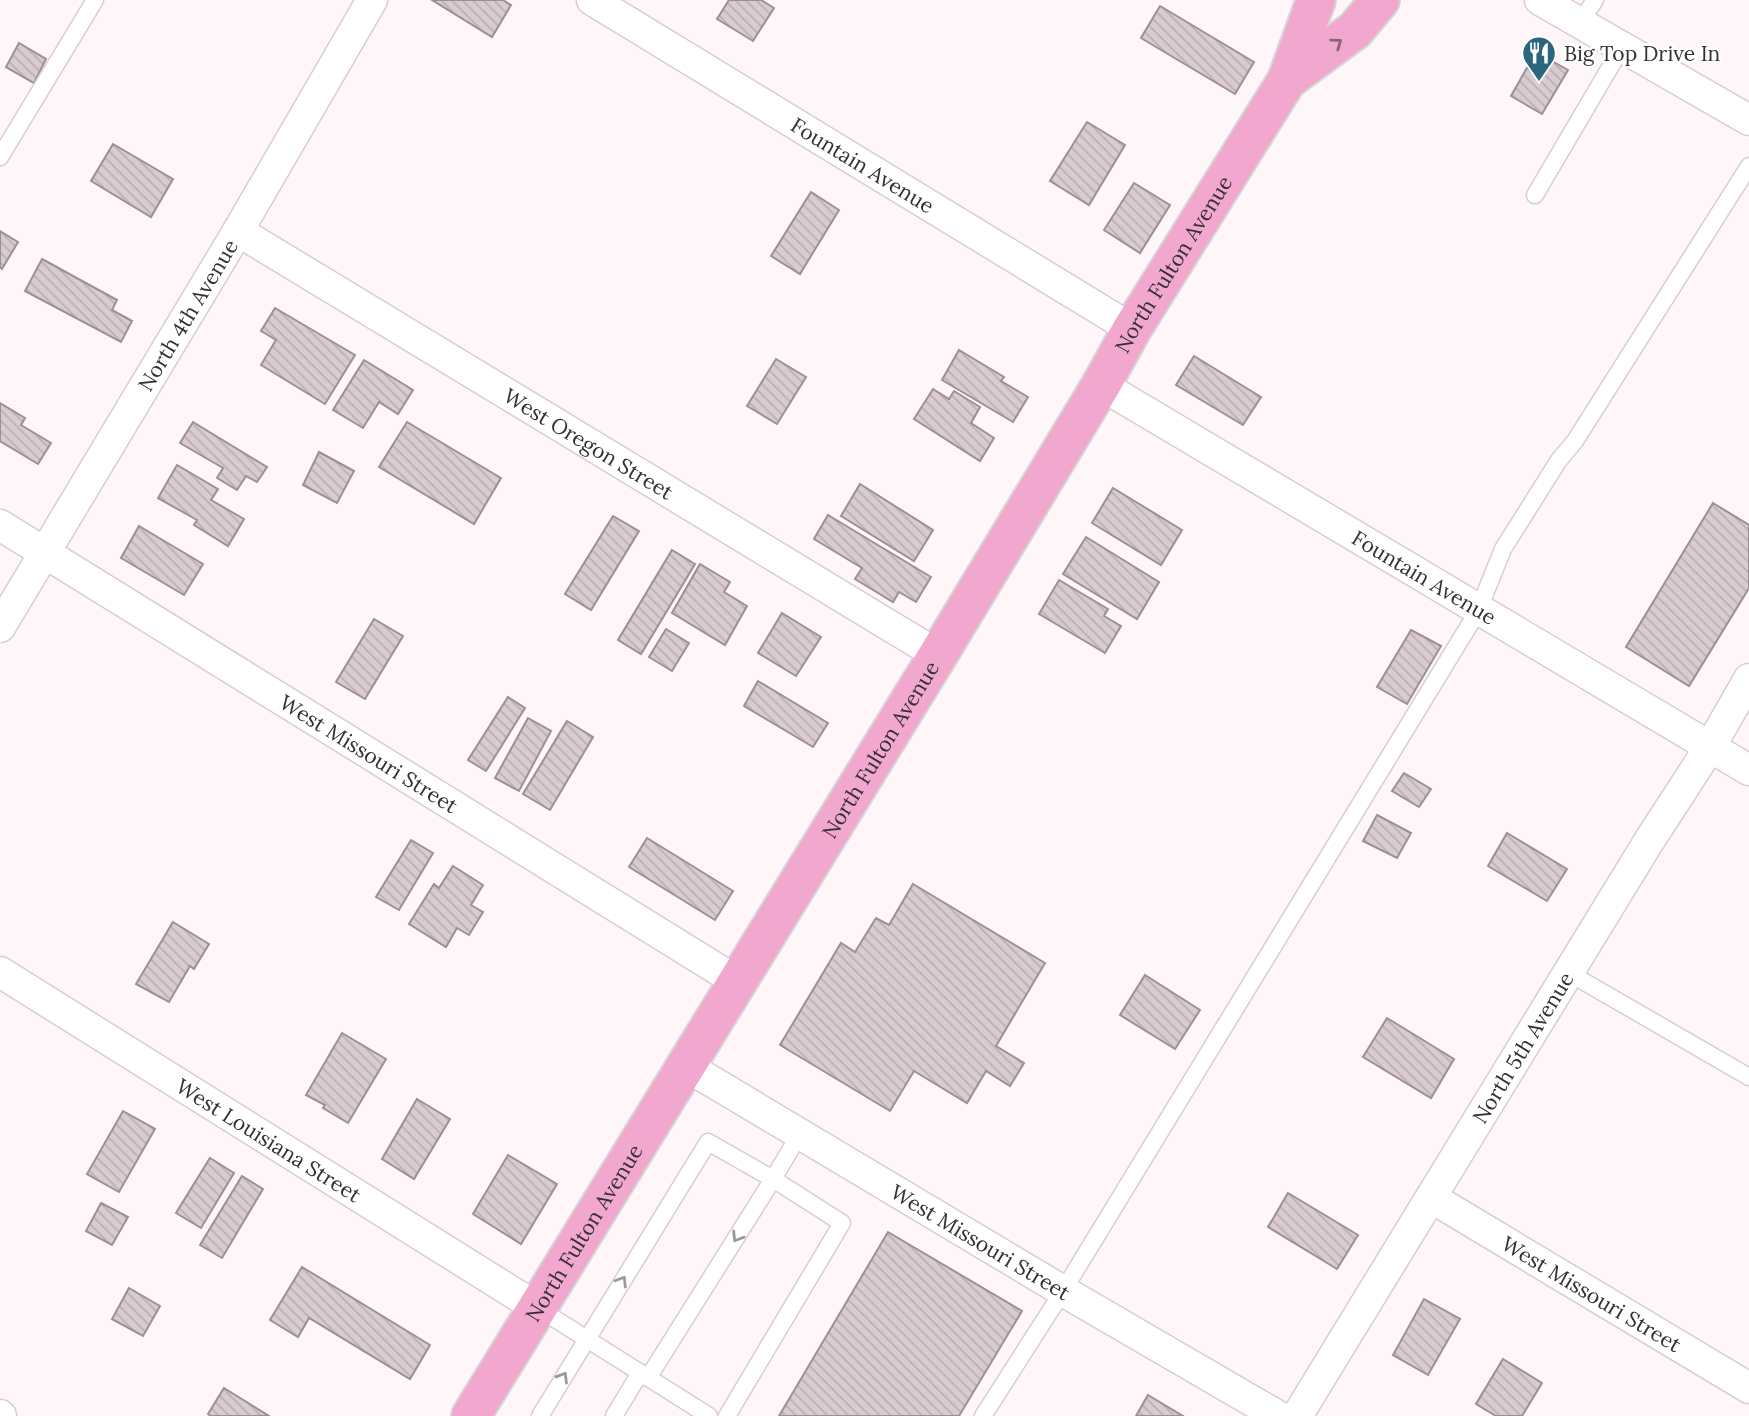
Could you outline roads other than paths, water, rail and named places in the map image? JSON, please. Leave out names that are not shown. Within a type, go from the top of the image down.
[{"type":"main road","name":"North Fulton Avenue","points":[[471,1416],[938,655],[1132,329],[1287,80],[1316,0]]},
{"type":"main road","name":"North Fulton Avenue","points":[[1287,80],[1355,30],[1380,0]]},
{"type":"street","name":"North 4th Avenue","points":[[0,627],[238,231],[372,0]]},
{"type":"street","name":"Fountain Avenue","points":[[592,0],[1132,329]]},
{"type":"street","points":[[1540,0],[1588,12],[1622,47],[1749,120]]},
{"type":"street","name":"West Oregon Street","points":[[238,231],[938,655]]},
{"type":"street","name":"Fountain Avenue","points":[[1101,385],[1749,770]]},
{"type":"street","name":"West Missouri Street","points":[[0,525],[738,982]]},
{"type":"street","name":"North 5th Avenue","points":[[1297,1416],[1649,841],[1710,747],[1749,679]]},
{"type":"street","name":"West Louisiana Street","points":[[0,972],[536,1307]]},
{"type":"street","name":"West Missouri Street","points":[[686,1066],[1278,1416]]},
{"type":"street","name":"West Missouri Street","points":[[1432,1198],[1749,1388]]},
{"type":"lane","points":[[0,158],[95,0]]},
{"type":"lane","points":[[1535,195],[1622,47]]},
{"type":"lane","points":[[983,1416],[1063,1291],[1478,611],[1503,549],[1749,166]]},
{"type":"lane","points":[[1569,973],[1749,1077]]},
{"type":"lane","points":[[614,1416],[644,1375],[801,1132]]},
{"type":"lane","points":[[540,1416],[708,1142],[842,1223],[727,1416]]},
{"type":"lane","points":[[536,1307],[644,1375],[690,1411],[709,1416]]},
{"type":"place","name":"Big Top Drive In","points":[[1539,83]]}]
